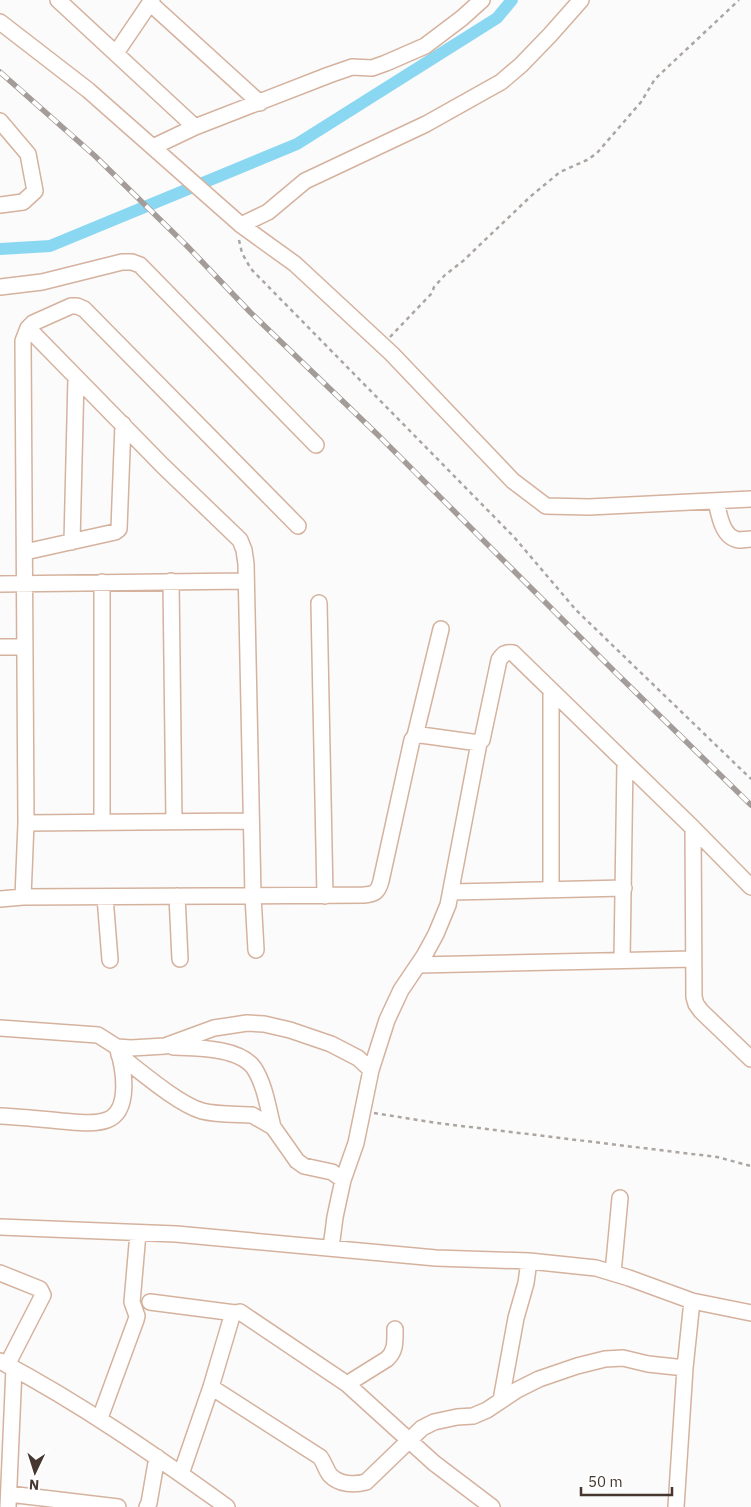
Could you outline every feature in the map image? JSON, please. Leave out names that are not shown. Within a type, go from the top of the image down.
[{"type":"street","points":[[153,148],[195,127],[352,67],[372,68],[425,46],[482,0]]},
{"type":"street","points":[[241,225],[268,212],[305,180],[426,124],[501,82],[521,65],[581,0]]},
{"type":"street","points":[[61,1],[195,127]]},
{"type":"street","points":[[116,53],[151,2],[260,103]]},
{"type":"street","points":[[0,22],[88,90],[241,225],[295,264],[382,345],[513,481],[546,506],[589,507],[751,499]]},
{"type":"street","points":[[0,121],[28,154],[35,191],[23,202],[0,205]]},
{"type":"street","points":[[0,287],[42,282],[122,262],[132,262],[140,265],[316,446]]},
{"type":"street","points":[[23,897],[26,823],[26,646],[23,341],[28,328],[33,323],[71,306],[84,309],[298,526]]},
{"type":"street","points":[[28,328],[163,466],[240,540],[244,550],[246,564],[251,821],[256,950]]},
{"type":"street","points":[[72,542],[76,378]]},
{"type":"street","points":[[25,552],[115,532],[119,529],[123,424]]},
{"type":"street","points":[[716,501],[720,520],[731,537],[738,540],[751,539]]},
{"type":"street","points":[[172,581],[174,822]]},
{"type":"street","points":[[0,584],[245,581]]},
{"type":"street","points":[[102,582],[102,822]]},
{"type":"street","points":[[319,603],[325,896]]},
{"type":"street","points":[[0,899],[23,897],[364,896],[374,894],[378,890],[412,740],[415,736],[441,629]]},
{"type":"street","points":[[0,647],[26,646]]},
{"type":"street","points":[[331,1248],[343,1180],[356,1142],[371,1070],[387,1020],[401,990],[436,934],[448,905],[479,743],[482,740],[499,660],[502,655],[506,652],[512,653],[693,828],[751,887]]},
{"type":"street","points":[[551,690],[551,889]]},
{"type":"street","points":[[415,736],[420,734],[479,743]]},
{"type":"street","points":[[622,960],[625,762]]},
{"type":"street","points":[[26,823],[251,821]]},
{"type":"street","points":[[693,828],[694,997],[701,1011],[751,1059]]},
{"type":"street","points":[[451,892],[624,888]]},
{"type":"street","points":[[177,896],[180,959]]},
{"type":"street","points":[[105,897],[110,960]]},
{"type":"street","points":[[418,965],[693,958]]},
{"type":"street","points":[[165,1046],[214,1028],[247,1022],[290,1030],[331,1044],[358,1058],[371,1070]]},
{"type":"street","points":[[0,1028],[98,1035],[171,1094],[195,1108],[207,1112],[252,1115],[273,1127]]},
{"type":"street","points":[[118,1051],[131,1048],[165,1046],[202,1048],[225,1052],[248,1061],[264,1089],[273,1127],[297,1161],[304,1166],[332,1172],[343,1180]]},
{"type":"street","points":[[0,1116],[92,1123],[108,1120],[118,1112],[122,1102],[124,1085],[118,1051]]},
{"type":"street","points":[[613,1273],[620,1198]]},
{"type":"street","points":[[0,1227],[176,1234],[436,1258],[529,1261],[596,1268],[692,1301],[751,1313]]},
{"type":"street","points":[[100,1418],[137,1316],[132,1302],[138,1233]]},
{"type":"street","points":[[501,1400],[529,1261]]},
{"type":"street","points":[[0,1273],[40,1289],[43,1295],[7,1365],[6,1492],[118,1507]]},
{"type":"street","points":[[676,1507],[685,1368],[692,1301]]},
{"type":"street","points":[[150,1302],[240,1312],[347,1384],[434,1463],[492,1507]]},
{"type":"street","points":[[181,1474],[211,1387],[232,1316],[235,1312]]},
{"type":"street","points":[[347,1384],[392,1355],[395,1329]]},
{"type":"street","points":[[211,1387],[320,1457],[330,1475],[349,1484],[357,1484],[366,1482],[422,1428],[434,1422],[473,1416],[487,1410],[517,1390],[539,1379],[576,1366],[605,1359],[623,1358],[648,1364],[685,1368]]},
{"type":"street","points":[[7,1365],[100,1418],[227,1507]]},
{"type":"street","points":[[147,1507],[157,1457]]},
{"type":"path","points":[[382,345],[432,293],[434,287],[445,275],[463,261],[531,196],[560,172],[598,153],[641,102],[655,79],[739,0]]},
{"type":"path","points":[[241,225],[239,240],[242,253],[251,269],[514,537],[576,610],[751,779]]},
{"type":"path","points":[[363,1112],[437,1123],[717,1157],[751,1166]]},
{"type":"waterway","points":[[0,249],[50,246],[297,144],[497,18],[512,0]]},
{"type":"railway","points":[[0,72],[95,156],[187,246],[250,312],[378,435],[751,805]]}]
